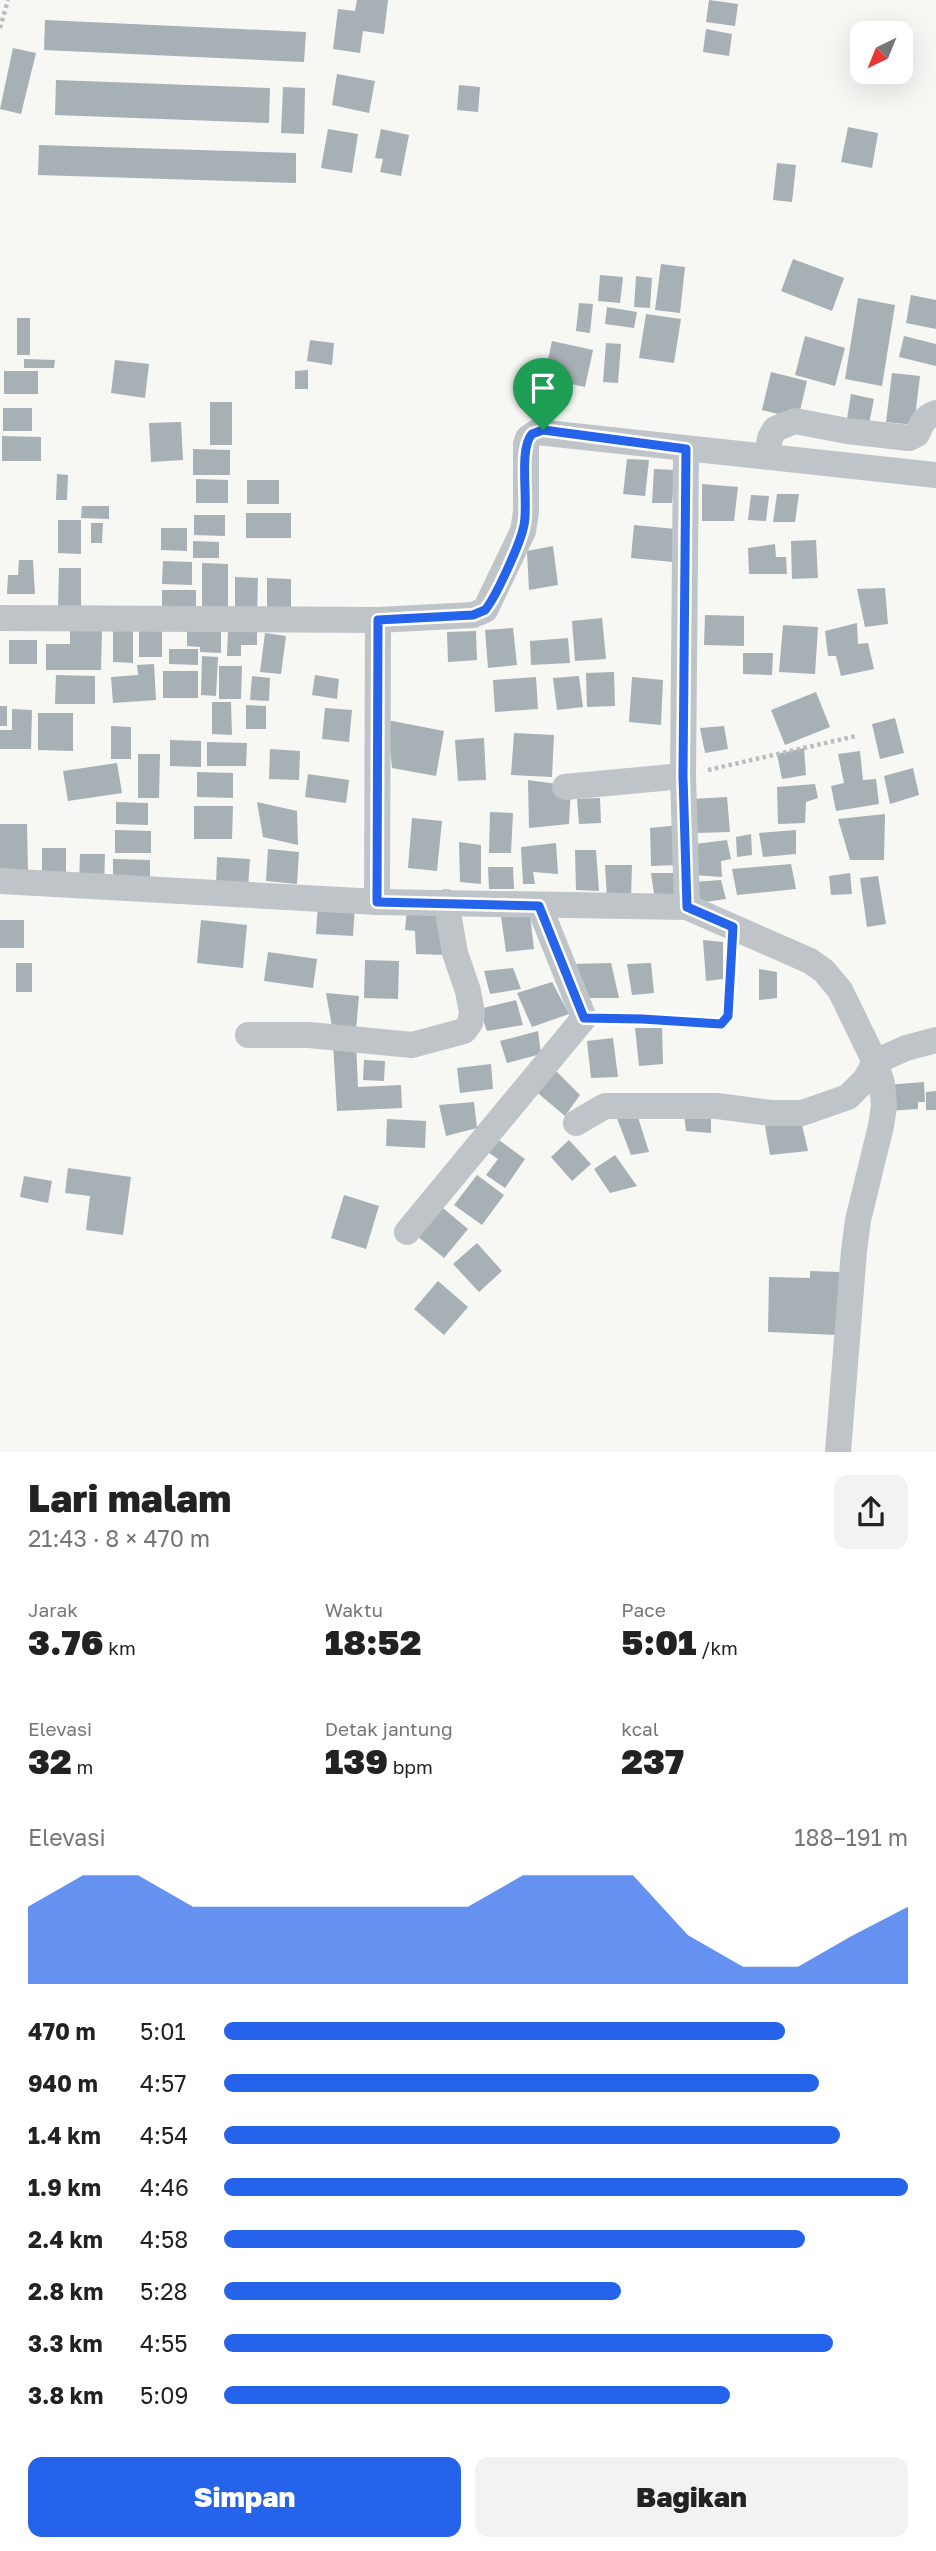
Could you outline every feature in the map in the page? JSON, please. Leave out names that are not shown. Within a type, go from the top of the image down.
[{"type":"street","points":[[767,455],[770,438],[775,429],[795,421],[847,431],[909,438],[917,434],[922,421],[936,413]]},
{"type":"street","points":[[0,618],[378,620],[473,615],[485,610],[523,531],[526,512],[526,444],[532,434],[543,430],[686,449],[767,455],[936,475]]},
{"type":"street","points":[[686,449],[683,776],[687,907]]},
{"type":"street","points":[[377,902],[378,620]]},
{"type":"street","points":[[565,787],[683,776]]},
{"type":"street","points":[[0,881],[377,902],[687,907],[810,961],[824,971],[840,990],[875,1062],[882,1083],[884,1106],[858,1220],[838,1452]]},
{"type":"street","points":[[248,1035],[309,1035],[412,1045],[464,1031],[470,1023],[472,1013],[468,991],[455,953],[446,902]]},
{"type":"street","points":[[407,1232],[584,1018],[539,906]]},
{"type":"street","points":[[576,1123],[605,1106],[717,1106],[770,1113],[802,1113],[848,1097],[865,1080],[875,1062],[906,1048],[936,1040]]},
{"type":"path","points":[[0,29],[8,0]]},
{"type":"path","points":[[683,776],[856,736]]},
{"type":"path","points":[[584,1018],[721,1024],[728,1016],[733,927]]},
{"type":"building","points":[[357,0],[388,0],[384,34],[363,31],[360,53],[333,49],[338,9],[355,11]]},
{"type":"building","points":[[709,0],[738,4],[735,26],[706,22]]},
{"type":"building","points":[[45,20],[306,32],[304,62],[44,50]]},
{"type":"building","points":[[706,29],[732,34],[729,56],[703,52]]},
{"type":"building","points":[[13,48],[36,53],[21,114],[0,109]]},
{"type":"building","points":[[337,74],[375,81],[369,113],[332,105]]},
{"type":"building","points":[[56,80],[270,88],[269,123],[55,115]]},
{"type":"building","points":[[459,85],[480,87],[478,112],[457,110]]},
{"type":"building","points":[[283,87],[305,88],[304,134],[281,133]]},
{"type":"building","points":[[848,127],[878,133],[872,168],[841,162]]},
{"type":"building","points":[[328,129],[358,134],[352,173],[321,168]]},
{"type":"building","points":[[381,129],[409,135],[401,176],[380,172],[383,159],[375,158]]},
{"type":"building","points":[[39,145],[296,153],[296,183],[38,175]]},
{"type":"building","points":[[777,163],[796,165],[792,202],[773,200]]},
{"type":"building","points":[[793,259],[844,278],[832,311],[781,291]]},
{"type":"building","points":[[661,264],[685,267],[680,313],[655,310]]},
{"type":"building","points":[[600,275],[623,277],[620,303],[598,301]]},
{"type":"building","points":[[636,276],[652,278],[650,308],[634,307]]},
{"type":"building","points":[[911,295],[936,300],[936,329],[906,323]]},
{"type":"building","points":[[858,298],[895,305],[882,386],[845,379]]},
{"type":"building","points":[[579,303],[593,304],[590,333],[576,331]]},
{"type":"building","points":[[607,307],[637,312],[634,328],[605,324]]},
{"type":"building","points":[[646,314],[681,319],[674,363],[639,358]]},
{"type":"building","points":[[17,318],[30,318],[30,355],[17,355]]},
{"type":"building","points":[[805,336],[845,348],[835,386],[795,375]]},
{"type":"building","points":[[904,336],[936,344],[936,366],[899,357]]},
{"type":"building","points":[[310,340],[334,343],[332,365],[307,361]]},
{"type":"building","points":[[552,341],[593,350],[585,387],[544,378]]},
{"type":"building","points":[[606,343],[621,344],[618,383],[603,382]]},
{"type":"building","points":[[24,359],[55,360],[54,368],[24,368]]},
{"type":"building","points":[[115,360],[149,364],[145,398],[111,393]]},
{"type":"building","points":[[308,370],[308,389],[295,389],[295,371]]},
{"type":"building","points":[[4,371],[38,371],[38,394],[4,394]]},
{"type":"building","points":[[771,372],[807,381],[798,419],[762,410]]},
{"type":"building","points":[[892,373],[920,376],[914,425],[886,422]]},
{"type":"building","points":[[851,394],[874,399],[868,429],[846,425]]},
{"type":"building","points":[[210,402],[232,402],[232,445],[210,445]]},
{"type":"building","points":[[3,408],[32,408],[32,431],[3,431]]},
{"type":"building","points":[[181,422],[183,460],[151,462],[149,423]]},
{"type":"building","points":[[2,436],[41,437],[41,461],[2,461]]},
{"type":"building","points":[[193,449],[230,450],[230,475],[193,475]]},
{"type":"building","points":[[627,459],[649,460],[645,496],[623,494]]},
{"type":"building","points":[[654,469],[675,470],[672,503],[652,503]]},
{"type":"building","points":[[57,474],[68,475],[67,500],[56,500]]},
{"type":"building","points":[[196,479],[228,480],[228,503],[196,503]]},
{"type":"building","points":[[247,480],[279,480],[279,504],[247,504]]},
{"type":"building","points":[[702,484],[738,487],[734,521],[702,521]]},
{"type":"building","points":[[777,494],[799,494],[795,522],[773,522]]},
{"type":"building","points":[[751,495],[769,496],[766,521],[748,520]]},
{"type":"building","points":[[82,506],[109,506],[109,519],[81,518]]},
{"type":"building","points":[[246,513],[291,513],[291,538],[246,538]]},
{"type":"building","points":[[194,515],[225,515],[225,536],[194,535]]},
{"type":"building","points":[[58,520],[81,520],[81,554],[58,553]]},
{"type":"building","points":[[91,523],[103,523],[102,543],[91,543]]},
{"type":"building","points":[[634,525],[676,529],[673,562],[631,558]]},
{"type":"building","points":[[161,528],[187,528],[187,551],[161,550]]},
{"type":"building","points":[[816,540],[818,578],[792,579],[791,541]]},
{"type":"building","points":[[193,541],[219,542],[219,558],[193,558]]},
{"type":"building","points":[[775,544],[776,557],[786,557],[787,574],[749,574],[748,548]]},
{"type":"building","points":[[553,546],[558,585],[529,590],[527,551]]},
{"type":"building","points":[[19,560],[33,560],[35,594],[7,594],[8,575],[18,575]]},
{"type":"building","points":[[163,561],[192,562],[192,585],[162,584]]},
{"type":"building","points":[[202,563],[228,564],[228,613],[202,613]]},
{"type":"building","points":[[59,568],[81,568],[81,610],[58,609]]},
{"type":"building","points":[[235,577],[258,578],[257,614],[235,614]]},
{"type":"building","points":[[267,578],[291,579],[291,614],[267,613]]},
{"type":"building","points":[[885,588],[888,624],[865,627],[857,589]]},
{"type":"building","points":[[162,590],[196,590],[196,613],[162,613]]},
{"type":"building","points":[[705,615],[744,616],[744,646],[704,645]]},
{"type":"building","points":[[602,618],[606,659],[575,661],[572,621]]},
{"type":"building","points":[[857,623],[858,644],[868,643],[874,669],[841,676],[836,656],[828,656],[825,631]]},
{"type":"building","points":[[139,625],[162,626],[162,657],[139,657]]},
{"type":"building","points":[[221,625],[221,653],[200,652],[200,647],[187,646],[187,626]]},
{"type":"building","points":[[783,625],[818,627],[815,674],[779,672]]},
{"type":"building","points":[[70,628],[102,629],[101,670],[46,670],[46,644],[70,644]]},
{"type":"building","points":[[513,628],[517,665],[488,668],[485,630]]},
{"type":"building","points":[[113,630],[133,630],[133,663],[113,662]]},
{"type":"building","points":[[228,630],[257,630],[257,645],[241,645],[241,656],[227,656]]},
{"type":"building","points":[[476,631],[477,660],[448,662],[447,632]]},
{"type":"building","points":[[265,633],[286,636],[281,674],[260,672]]},
{"type":"building","points":[[568,638],[570,663],[531,665],[530,641]]},
{"type":"building","points":[[9,640],[37,640],[37,664],[9,664]]},
{"type":"building","points":[[169,649],[198,649],[198,665],[169,664]]},
{"type":"building","points":[[743,653],[773,653],[772,675],[743,674]]},
{"type":"building","points":[[202,656],[218,657],[216,696],[201,695]]},
{"type":"building","points":[[154,664],[156,700],[113,703],[111,677],[138,675],[137,665]]},
{"type":"building","points":[[219,666],[242,666],[241,699],[219,699]]},
{"type":"building","points":[[163,671],[198,671],[198,698],[163,698]]},
{"type":"building","points":[[614,672],[615,706],[587,707],[586,673]]},
{"type":"building","points":[[56,675],[95,676],[95,704],[55,704]]},
{"type":"building","points":[[315,675],[339,679],[337,699],[312,695]]},
{"type":"building","points":[[252,676],[270,678],[269,701],[250,700]]},
{"type":"building","points":[[579,676],[583,707],[557,710],[553,678]]},
{"type":"building","points":[[536,677],[538,709],[495,712],[493,680]]},
{"type":"building","points":[[632,677],[663,680],[661,725],[629,722]]},
{"type":"building","points":[[816,692],[830,727],[785,745],[771,710]]},
{"type":"building","points":[[212,702],[231,702],[232,735],[212,734]]},
{"type":"building","points":[[246,705],[266,706],[266,729],[246,729]]},
{"type":"building","points":[[0,706],[7,706],[7,726],[0,726]]},
{"type":"building","points":[[325,708],[352,710],[349,742],[322,739]]},
{"type":"building","points":[[12,709],[32,710],[31,749],[0,749],[0,730],[12,730]]},
{"type":"building","points":[[38,713],[73,713],[73,751],[38,750]]},
{"type":"building","points":[[895,718],[904,753],[880,759],[872,724]]},
{"type":"building","points":[[387,720],[444,731],[436,776],[392,768]]},
{"type":"building","points":[[111,726],[131,727],[131,759],[111,759]]},
{"type":"building","points":[[724,726],[728,749],[705,753],[700,728]]},
{"type":"building","points":[[514,733],[554,735],[552,777],[511,775]]},
{"type":"building","points":[[484,738],[486,780],[458,781],[455,740]]},
{"type":"building","points":[[170,740],[201,741],[201,767],[170,766]]},
{"type":"building","points":[[207,742],[247,743],[246,766],[207,766]]},
{"type":"building","points":[[804,748],[806,775],[782,779],[777,754]]},
{"type":"building","points":[[270,749],[300,751],[299,780],[269,779]]},
{"type":"building","points":[[860,751],[863,780],[876,779],[879,804],[836,811],[831,786],[844,783],[838,754]]},
{"type":"building","points":[[138,754],[160,754],[159,798],[138,798]]},
{"type":"building","points":[[117,763],[122,793],[68,801],[63,771]]},
{"type":"building","points":[[913,768],[919,795],[890,804],[884,776]]},
{"type":"building","points":[[197,772],[233,773],[233,798],[197,797]]},
{"type":"building","points":[[308,774],[349,780],[346,803],[305,797]]},
{"type":"building","points":[[528,780],[571,786],[569,824],[529,828]]},
{"type":"building","points":[[815,784],[818,798],[806,802],[805,823],[778,824],[777,787]]},
{"type":"building","points":[[727,797],[730,832],[694,833],[693,799]]},
{"type":"building","points":[[600,798],[601,823],[579,824],[577,799]]},
{"type":"building","points":[[116,802],[148,803],[148,825],[116,824]]},
{"type":"building","points":[[257,802],[297,811],[298,845],[263,837]]},
{"type":"building","points":[[194,806],[233,806],[232,839],[194,839]]},
{"type":"building","points":[[490,812],[513,813],[511,853],[489,853]]},
{"type":"building","points":[[885,814],[884,860],[850,860],[838,819]]},
{"type":"building","points":[[412,818],[442,821],[437,871],[408,868]]},
{"type":"building","points":[[0,824],[27,824],[28,873],[0,873]]},
{"type":"building","points":[[680,825],[679,865],[651,866],[650,828]]},
{"type":"building","points":[[115,830],[151,831],[151,853],[115,853]]},
{"type":"building","points":[[796,830],[796,854],[763,857],[759,833]]},
{"type":"building","points":[[751,834],[752,855],[737,857],[736,837]]},
{"type":"building","points":[[727,840],[731,859],[721,861],[722,877],[694,875],[695,844]]},
{"type":"building","points":[[459,842],[481,845],[481,884],[460,882]]},
{"type":"building","points":[[556,843],[558,874],[533,872],[535,884],[523,884],[521,847]]},
{"type":"building","points":[[42,848],[66,848],[66,881],[42,881]]},
{"type":"building","points":[[268,849],[299,852],[297,884],[266,881]]},
{"type":"building","points":[[575,850],[596,850],[599,891],[576,890]]},
{"type":"building","points":[[80,854],[105,854],[104,885],[79,885]]},
{"type":"building","points":[[217,857],[250,859],[248,888],[216,886]]},
{"type":"building","points":[[113,859],[150,860],[150,884],[113,883]]},
{"type":"building","points":[[791,864],[796,889],[737,895],[732,869]]},
{"type":"building","points":[[605,865],[632,865],[631,898],[607,897]]},
{"type":"building","points":[[488,867],[513,867],[514,889],[489,889]]},
{"type":"building","points":[[651,873],[681,873],[683,901],[655,901]]},
{"type":"building","points":[[850,873],[852,894],[831,895],[829,876]]},
{"type":"building","points":[[878,876],[886,924],[867,927],[860,878]]},
{"type":"building","points":[[721,880],[726,899],[698,903],[694,882]]},
{"type":"building","points":[[318,903],[355,905],[353,936],[316,934]]},
{"type":"building","points":[[407,909],[441,911],[446,955],[416,954],[415,931],[405,930]]},
{"type":"building","points":[[530,915],[534,949],[506,952],[501,916]]},
{"type":"building","points":[[0,920],[24,920],[24,948],[0,948]]},
{"type":"building","points":[[201,920],[247,925],[243,968],[197,963]]},
{"type":"building","points":[[703,940],[723,942],[723,979],[706,981]]},
{"type":"building","points":[[268,952],[317,959],[313,988],[264,981]]},
{"type":"building","points":[[365,960],[399,961],[398,999],[364,998]]},
{"type":"building","points":[[16,963],[32,963],[32,992],[16,992]]},
{"type":"building","points":[[611,963],[619,998],[588,998],[573,964]]},
{"type":"building","points":[[651,963],[654,993],[632,995],[627,964]]},
{"type":"building","points":[[513,968],[521,989],[490,994],[484,971]]},
{"type":"building","points":[[759,969],[777,972],[777,998],[759,1000]]},
{"type":"building","points":[[552,982],[569,1014],[532,1027],[517,993]]},
{"type":"building","points":[[326,993],[359,996],[356,1030],[332,1027]]},
{"type":"building","points":[[516,1000],[523,1025],[487,1031],[479,1009]]},
{"type":"building","points":[[635,1028],[662,1028],[663,1064],[639,1066]]},
{"type":"building","points":[[538,1031],[541,1054],[507,1063],[500,1041]]},
{"type":"building","points":[[613,1038],[618,1077],[591,1078],[587,1041]]},
{"type":"building","points":[[356,1042],[358,1087],[401,1085],[402,1108],[337,1111],[333,1043]]},
{"type":"building","points":[[364,1060],[385,1061],[384,1081],[363,1080]]},
{"type":"building","points":[[491,1064],[493,1089],[460,1093],[457,1068]]},
{"type":"building","points":[[551,1066],[580,1095],[565,1116],[533,1089]]},
{"type":"building","points":[[924,1082],[925,1102],[918,1102],[918,1109],[888,1111],[886,1085]]},
{"type":"building","points":[[936,1091],[936,1110],[926,1110],[926,1092]]},
{"type":"building","points":[[474,1102],[477,1128],[446,1136],[439,1105]]},
{"type":"building","points":[[615,1113],[637,1114],[649,1152],[631,1155]]},
{"type":"building","points":[[711,1113],[711,1133],[686,1131],[684,1115]]},
{"type":"building","points":[[387,1119],[426,1121],[425,1148],[386,1146]]},
{"type":"building","points":[[802,1125],[808,1151],[770,1155],[765,1126]]},
{"type":"building","points":[[492,1135],[525,1159],[505,1188],[486,1175],[498,1159],[483,1149]]},
{"type":"building","points":[[569,1140],[591,1164],[572,1181],[551,1157]]},
{"type":"building","points":[[615,1155],[637,1186],[610,1193],[594,1169]]},
{"type":"building","points":[[68,1168],[131,1177],[123,1235],[86,1230],[90,1196],[65,1193]]},
{"type":"building","points":[[477,1175],[504,1195],[482,1225],[454,1205]]},
{"type":"building","points":[[24,1176],[52,1181],[48,1203],[20,1197]]},
{"type":"building","points":[[344,1195],[379,1206],[366,1249],[331,1238]]},
{"type":"building","points":[[437,1203],[468,1229],[444,1258],[412,1232]]},
{"type":"building","points":[[477,1243],[502,1271],[479,1292],[453,1264]]},
{"type":"building","points":[[810,1271],[839,1272],[838,1335],[768,1332],[769,1277],[810,1278]]},
{"type":"building","points":[[438,1281],[468,1307],[444,1335],[414,1309]]},
{"type":"route","points":[[543,430],[686,449],[683,776],[687,907],[733,927],[728,1016],[721,1024],[584,1018],[539,906],[377,902],[378,620],[473,615],[489,606],[523,531],[526,512],[526,444],[532,434],[543,430]]}]
